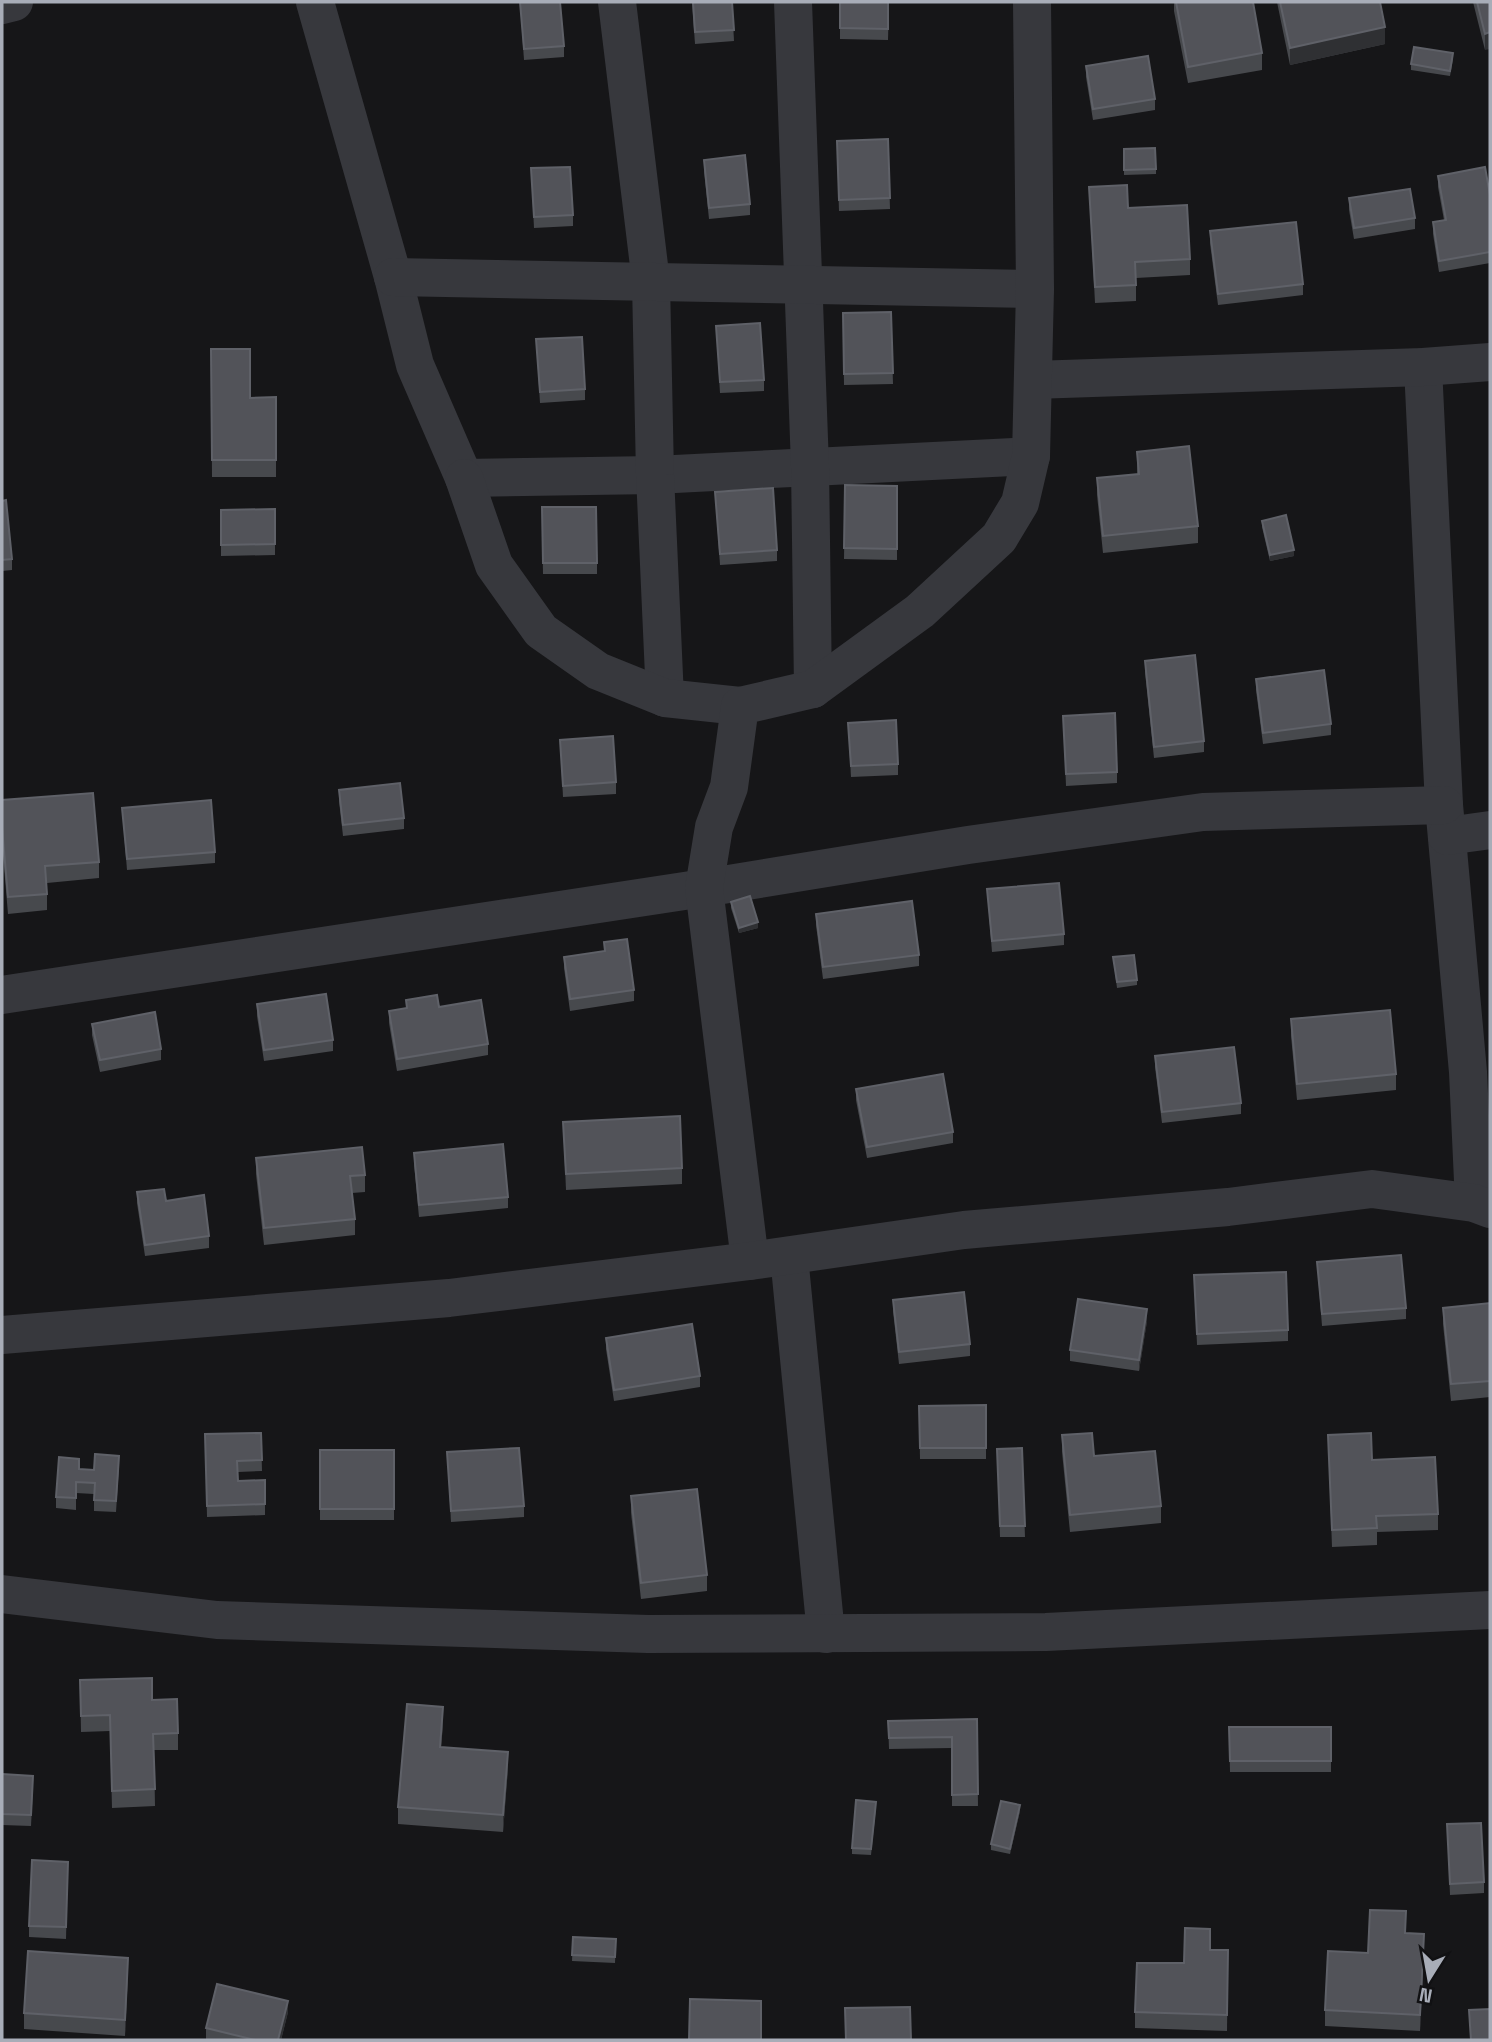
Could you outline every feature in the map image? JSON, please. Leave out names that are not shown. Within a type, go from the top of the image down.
[{"type":"street","points":[[2,5],[13,2]]},
{"type":"street","points":[[315,2],[393,277],[415,365],[464,478],[494,565],[541,631],[598,671],[665,698],[740,706],[813,689],[920,611],[999,538],[1020,503],[1031,456],[1033,380],[1035,289],[1032,2]]},
{"type":"street","points":[[617,2],[651,282],[655,475],[665,698]]},
{"type":"street","points":[[793,2],[810,466],[813,689]]},
{"type":"street","points":[[393,277],[1035,289]]},
{"type":"street","points":[[1033,380],[1423,367],[1490,362]]},
{"type":"street","points":[[2,1335],[449,1298],[789,1256],[964,1230],[1228,1207],[1372,1189],[1482,1206],[1445,820],[1423,367]]},
{"type":"street","points":[[464,478],[655,475],[1031,456]]},
{"type":"street","points":[[740,706],[729,787],[714,827],[704,888],[750,1261]]},
{"type":"street","points":[[2,995],[968,845],[1203,812],[1445,820],[1490,830]]},
{"type":"street","points":[[789,1256],[826,1634]]},
{"type":"street","points":[[2,1594],[217,1620],[648,1634],[1046,1632],[1490,1610]]},
{"type":"building","points":[[520,2],[560,2],[564,46],[524,49]]},
{"type":"building","points":[[693,2],[732,2],[734,30],[695,32]]},
{"type":"building","points":[[840,2],[888,2],[888,29],[840,28]]},
{"type":"building","points":[[1176,2],[1253,2],[1262,53],[1188,67]]},
{"type":"building","points":[[1280,2],[1380,2],[1385,27],[1290,48]]},
{"type":"building","points":[[1477,2],[1490,2],[1490,32],[1485,34]]},
{"type":"building","points":[[1414,47],[1453,53],[1450,71],[1411,64]]},
{"type":"building","points":[[1148,56],[1155,99],[1093,109],[1086,66]]},
{"type":"building","points":[[888,139],[890,198],[839,200],[837,141]]},
{"type":"building","points":[[1155,148],[1156,169],[1124,170],[1124,149]]},
{"type":"building","points":[[745,155],[750,204],[709,208],[704,160]]},
{"type":"building","points":[[570,167],[573,215],[534,217],[531,168]]},
{"type":"building","points":[[1485,167],[1490,195],[1490,252],[1439,261],[1433,222],[1446,220],[1438,176]]},
{"type":"building","points":[[1127,185],[1128,208],[1187,205],[1190,259],[1135,262],[1136,285],[1095,287],[1089,187]]},
{"type":"building","points":[[1410,189],[1415,218],[1354,228],[1349,198]]},
{"type":"building","points":[[1296,222],[1303,284],[1218,294],[1210,231]]},
{"type":"building","points":[[891,312],[893,373],[844,374],[843,313]]},
{"type":"building","points":[[760,323],[764,380],[720,382],[716,326]]},
{"type":"building","points":[[582,337],[585,389],[540,392],[536,339]]},
{"type":"building","points":[[211,349],[250,349],[250,398],[276,397],[276,460],[212,460]]},
{"type":"building","points":[[1189,446],[1198,526],[1103,536],[1097,478],[1139,474],[1137,452]]},
{"type":"building","points":[[845,485],[897,486],[897,549],[844,548]]},
{"type":"building","points":[[773,488],[777,550],[720,554],[715,492]]},
{"type":"building","points":[[6,500],[12,559],[2,560],[2,501]]},
{"type":"building","points":[[542,507],[596,507],[597,563],[543,563]]},
{"type":"building","points":[[275,509],[275,544],[221,545],[221,510]]},
{"type":"building","points":[[1286,515],[1294,550],[1270,555],[1262,521]]},
{"type":"building","points":[[1195,655],[1204,741],[1154,747],[1145,661]]},
{"type":"building","points":[[1324,670],[1331,724],[1263,733],[1256,679]]},
{"type":"building","points":[[1115,713],[1117,772],[1066,774],[1063,716]]},
{"type":"building","points":[[896,720],[898,764],[851,766],[848,723]]},
{"type":"building","points":[[613,736],[616,782],[563,786],[560,740]]},
{"type":"building","points":[[400,783],[404,818],[343,825],[339,790]]},
{"type":"building","points":[[93,793],[99,862],[45,866],[47,894],[8,897],[2,800]]},
{"type":"building","points":[[211,800],[215,852],[127,859],[122,808]]},
{"type":"building","points":[[1059,883],[1064,934],[992,941],[987,889]]},
{"type":"building","points":[[750,896],[758,922],[739,928],[731,902]]},
{"type":"building","points":[[912,901],[919,955],[823,967],[816,914]]},
{"type":"building","points":[[627,939],[634,990],[570,999],[564,957],[605,951],[604,942]]},
{"type":"building","points":[[1134,955],[1137,980],[1117,982],[1113,957]]},
{"type":"building","points":[[326,994],[333,1040],[264,1050],[257,1004]]},
{"type":"building","points":[[437,995],[439,1007],[481,1000],[488,1044],[397,1059],[389,1011],[407,1008],[406,1000]]},
{"type":"building","points":[[1390,1010],[1396,1074],[1297,1084],[1291,1019]]},
{"type":"building","points":[[155,1012],[161,1049],[100,1060],[92,1024]]},
{"type":"building","points":[[1234,1047],[1241,1103],[1162,1112],[1155,1056]]},
{"type":"building","points":[[943,1074],[953,1132],[867,1147],[856,1089]]},
{"type":"building","points":[[680,1116],[682,1168],[566,1174],[563,1122]]},
{"type":"building","points":[[503,1144],[508,1197],[419,1205],[414,1153]]},
{"type":"building","points":[[362,1147],[365,1175],[350,1176],[355,1219],[264,1228],[256,1158]]},
{"type":"building","points":[[164,1189],[166,1201],[204,1195],[209,1236],[145,1245],[137,1192]]},
{"type":"building","points":[[1401,1255],[1406,1308],[1322,1314],[1317,1262]]},
{"type":"building","points":[[1286,1272],[1288,1330],[1197,1334],[1194,1275]]},
{"type":"building","points":[[964,1292],[970,1344],[899,1352],[893,1300]]},
{"type":"building","points":[[1078,1299],[1147,1309],[1139,1360],[1070,1350]]},
{"type":"building","points":[[1490,1303],[1490,1381],[1451,1384],[1443,1308]]},
{"type":"building","points":[[692,1324],[700,1376],[614,1390],[606,1338]]},
{"type":"building","points":[[986,1405],[986,1448],[920,1448],[919,1406]]},
{"type":"building","points":[[261,1433],[262,1460],[237,1461],[238,1481],[265,1480],[265,1504],[207,1506],[205,1434]]},
{"type":"building","points":[[1092,1433],[1094,1456],[1155,1451],[1161,1506],[1070,1515],[1062,1435]]},
{"type":"building","points":[[1371,1433],[1372,1460],[1435,1457],[1438,1514],[1376,1516],[1377,1528],[1332,1530],[1328,1435]]},
{"type":"building","points":[[519,1448],[524,1506],[451,1511],[447,1452]]},
{"type":"building","points":[[1022,1448],[1025,1526],[1000,1526],[997,1449]]},
{"type":"building","points":[[320,1450],[394,1450],[394,1509],[320,1509]]},
{"type":"building","points":[[95,1454],[119,1456],[116,1501],[94,1500],[95,1483],[76,1482],[76,1498],[56,1497],[59,1457],[79,1459],[79,1469],[94,1470]]},
{"type":"building","points":[[697,1489],[707,1575],[641,1583],[631,1496]]},
{"type":"building","points":[[152,1678],[152,1700],[177,1699],[178,1733],[153,1734],[155,1789],[112,1791],[110,1715],[81,1716],[80,1680]]},
{"type":"building","points":[[407,1704],[443,1707],[440,1747],[508,1752],[503,1815],[398,1807]]},
{"type":"building","points":[[977,1719],[978,1794],[952,1795],[952,1737],[889,1738],[888,1721]]},
{"type":"building","points":[[1229,1727],[1331,1727],[1331,1761],[1230,1761]]},
{"type":"building","points":[[2,1774],[33,1776],[31,1815],[2,1814]]},
{"type":"building","points":[[856,1800],[876,1802],[871,1849],[852,1848]]},
{"type":"building","points":[[1001,1801],[1020,1805],[1010,1849],[991,1844]]},
{"type":"building","points":[[1481,1823],[1484,1882],[1450,1884],[1447,1824]]},
{"type":"building","points":[[32,1860],[68,1862],[66,1927],[29,1926]]},
{"type":"building","points":[[1370,1910],[1406,1911],[1405,1933],[1424,1934],[1420,2015],[1325,2010],[1328,1951],[1368,1953]]},
{"type":"building","points":[[1185,1928],[1210,1929],[1210,1950],[1228,1950],[1227,2015],[1135,2012],[1137,1963],[1184,1963]]},
{"type":"building","points":[[573,1937],[616,1939],[615,1957],[572,1955]]},
{"type":"building","points":[[28,1951],[128,1958],[125,2020],[24,2013]]},
{"type":"building","points":[[217,1984],[288,2001],[278,2040],[255,2040],[206,2028]]},
{"type":"building","points":[[690,1999],[761,2001],[761,2040],[689,2040]]},
{"type":"building","points":[[910,2007],[911,2040],[846,2040],[845,2008]]},
{"type":"building","points":[[1490,2009],[1490,2040],[1471,2040],[1469,2010]]}]
